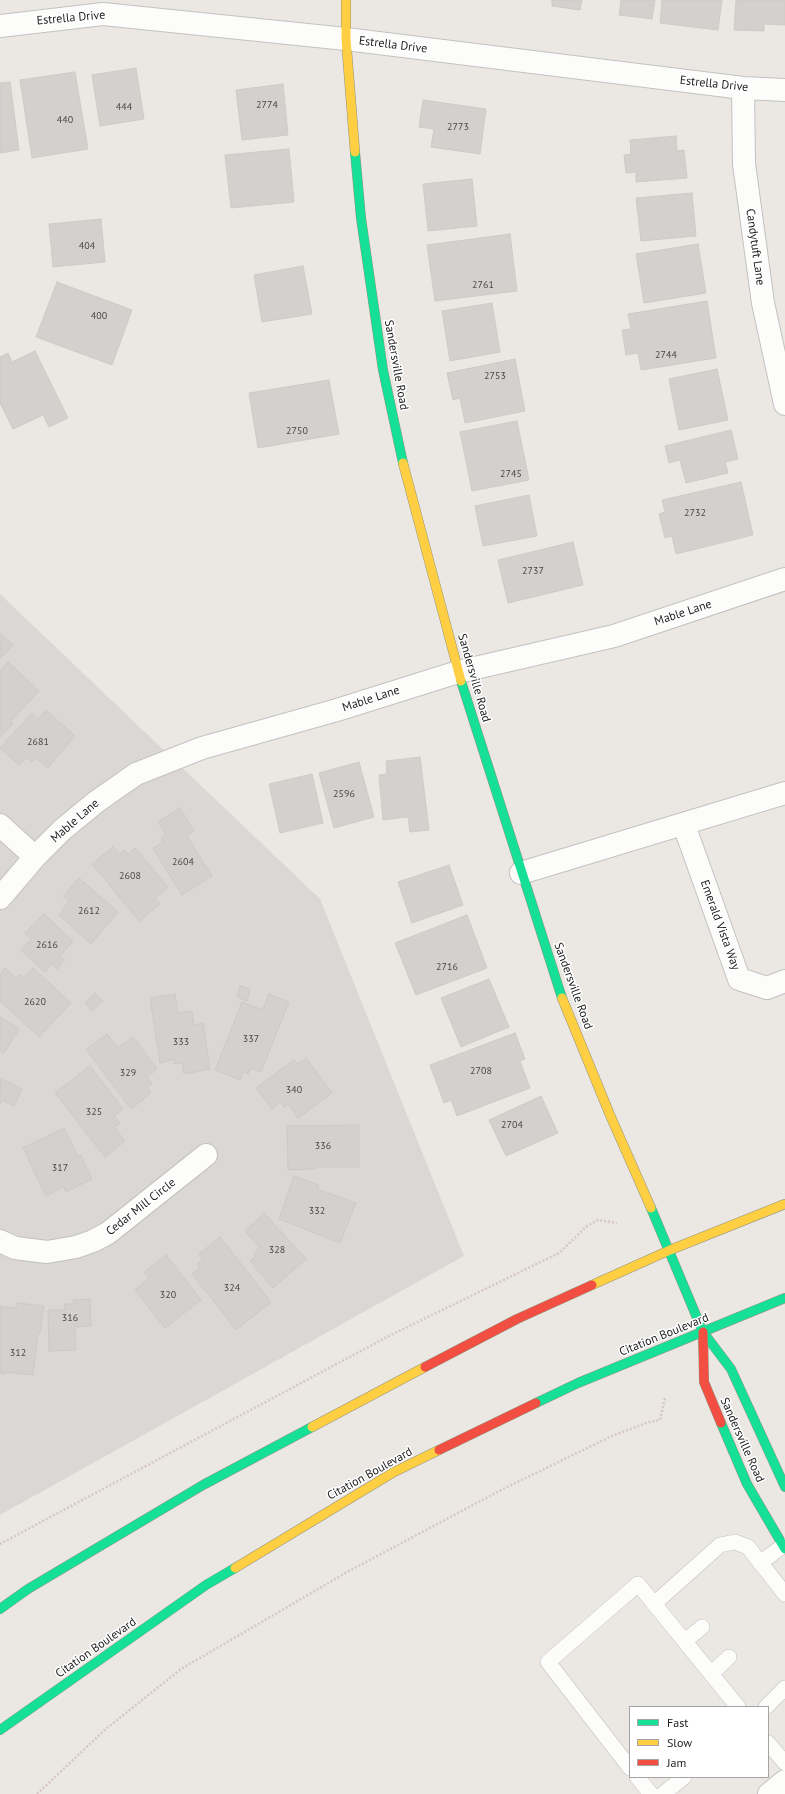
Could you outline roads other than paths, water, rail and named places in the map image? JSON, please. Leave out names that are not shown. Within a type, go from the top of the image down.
[{"type":"street","name":"Sandersville Road","points":[[346,0],[346,39],[361,218],[383,370],[405,471],[458,672],[560,992],[610,1115],[670,1250],[703,1332],[730,1369],[785,1487]]},
{"type":"street","name":"Estrella Drive","points":[[0,26],[103,14],[346,39],[743,88],[785,90]]},
{"type":"street","name":"Candytuft Lane","points":[[743,88],[744,164],[763,303],[785,404]]},
{"type":"street","name":"Mable Lane","points":[[0,898],[62,830],[96,802],[136,774],[202,748],[337,710],[458,672],[614,636],[785,579]]},
{"type":"street","points":[[521,873],[785,794]]},
{"type":"street","points":[[0,825],[36,857]]},
{"type":"street","name":"Emerald Vista Way","points":[[684,825],[739,979],[767,988],[785,981]]},
{"type":"street","name":"Cedar Mill Circle","points":[[0,1241],[15,1248],[47,1252],[76,1247],[93,1241],[108,1233],[206,1155]]},
{"type":"street","points":[[0,1609],[28,1590],[203,1485],[517,1319],[670,1250],[785,1204]]},
{"type":"street","name":"Citation Boulevard","points":[[0,1730],[206,1585],[394,1472],[578,1383],[785,1298]]},
{"type":"street","name":"Sandersville Road","points":[[703,1332],[704,1382],[747,1484],[784,1548]]},
{"type":"street","points":[[769,1794],[785,1781]]},
{"type":"lane","points":[[654,1604],[720,1545],[735,1542],[748,1547],[784,1599]]},
{"type":"lane","points":[[763,1570],[784,1548]]},
{"type":"lane","points":[[629,1767],[548,1662],[638,1584],[737,1706]]},
{"type":"lane","points":[[685,1642],[702,1627]]},
{"type":"lane","points":[[711,1674],[729,1656]]},
{"type":"lane","points":[[767,1706],[785,1688]]},
{"type":"lane","points":[[769,1744],[785,1763]]},
{"type":"lane","points":[[638,1778],[650,1794]]},
{"type":"lane","points":[[663,1794],[683,1778]]}]
